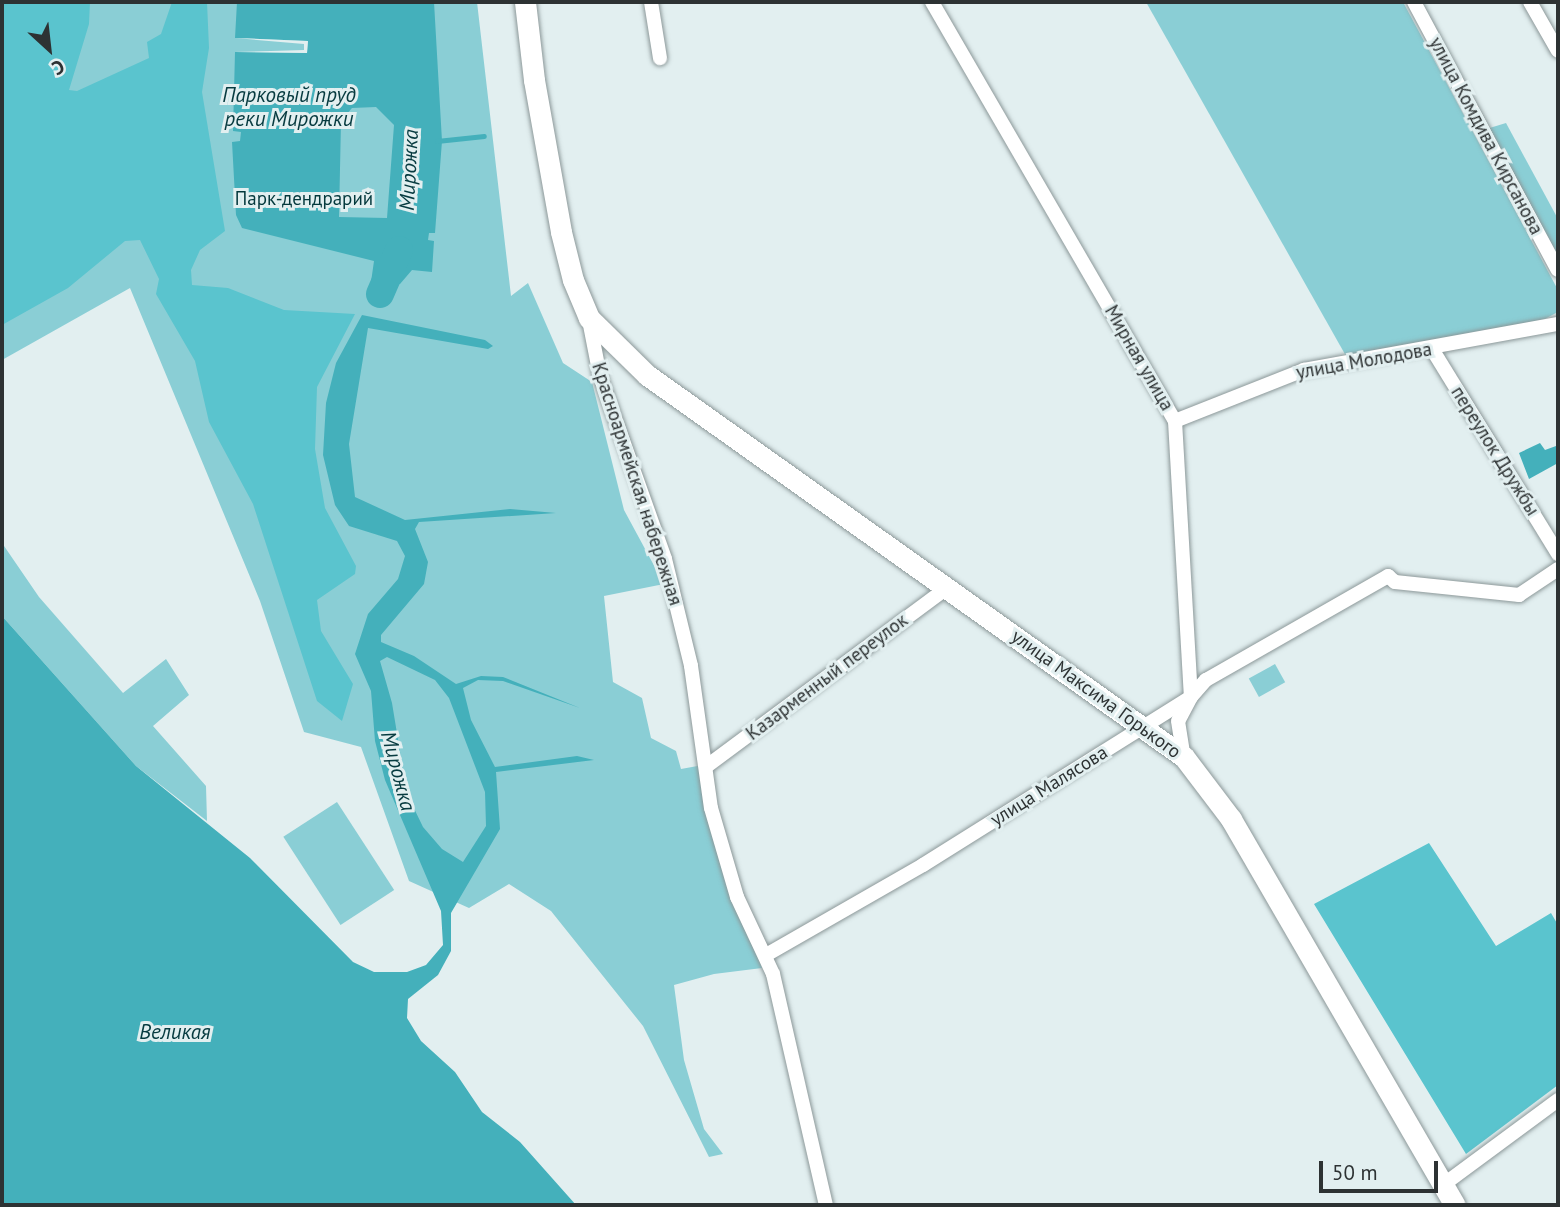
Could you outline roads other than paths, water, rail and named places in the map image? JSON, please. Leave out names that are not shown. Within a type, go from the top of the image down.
[{"type":"main road","name":"Красноармейская набережная","points":[[525,2],[534,80],[561,232],[573,280],[589,318]]},
{"type":"main road","name":"улица Максима Горького","points":[[589,318],[647,375],[1184,757],[1231,819],[1454,1205]]},
{"type":"street","points":[[651,2],[660,58]]},
{"type":"street","name":"Мирная улица","points":[[932,2],[1175,421],[1191,696],[1178,721],[1184,757]]},
{"type":"street","name":"улица Комдива Кирсанова","points":[[1414,2],[1558,270]]},
{"type":"street","points":[[1530,2],[1558,51]]},
{"type":"street","name":"Красноармейская набережная","points":[[589,318],[600,376],[664,559],[691,666],[722,850],[751,930],[766,954],[826,1205]]},
{"type":"street","name":"улица Молодова","points":[[1175,421],[1304,370],[1432,349],[1558,324]]},
{"type":"street","name":"переулок Дружбы","points":[[1432,349],[1558,554]]},
{"type":"street","name":"улица Малясова","points":[[766,954],[923,865],[1191,696],[1206,680],[1388,576],[1395,582],[1519,595],[1558,569]]},
{"type":"street","name":"Казарменный переулок","points":[[707,766],[947,588]]},
{"type":"street","points":[[1443,1185],[1558,1100]]},
{"type":"water","name":"Парковый пруд реки Мирожки","points":[[237,2],[434,2],[442,141],[435,233],[429,233],[428,240],[434,241],[432,272],[412,270],[400,284],[390,286],[371,282],[374,261],[242,228],[236,215],[232,142],[240,141],[241,132],[233,131],[235,52],[307,53],[308,41],[235,38]],"holes":[[[376,107],[394,125],[387,218],[339,217],[341,121],[352,108]]]},
{"type":"water","name":"Великая","points":[[362,315],[485,340],[493,346],[488,349],[368,328],[349,444],[355,497],[405,520],[510,509],[556,513],[419,522],[415,529],[428,562],[424,584],[381,635],[381,642],[414,656],[456,684],[481,676],[503,677],[580,708],[503,681],[478,680],[463,688],[471,720],[495,767],[577,756],[594,760],[496,772],[500,829],[451,913],[451,951],[438,975],[408,999],[407,1018],[421,1041],[455,1072],[482,1112],[520,1142],[576,1205],[2,1205],[2,616],[136,766],[250,858],[353,962],[374,972],[407,972],[426,965],[443,945],[441,911],[385,780],[375,741],[371,691],[355,654],[368,614],[398,579],[405,556],[397,541],[349,526],[335,505],[323,455],[326,403],[336,363]],"holes":[[[387,657],[435,680],[449,698],[485,792],[486,826],[463,862],[442,849],[423,827],[407,794],[392,703],[380,661]]]},
{"type":"water","points":[[1540,443],[1545,450],[1556,446],[1558,463],[1529,479],[1519,453]]},
{"type":"waterway","points":[[437,141],[484,136]]},
{"type":"waterway","name":"Мирожка","points":[[380,294],[399,250]]},
{"type":"park label","name":"Парк-дендрарий","points":[[304,199]]}]
